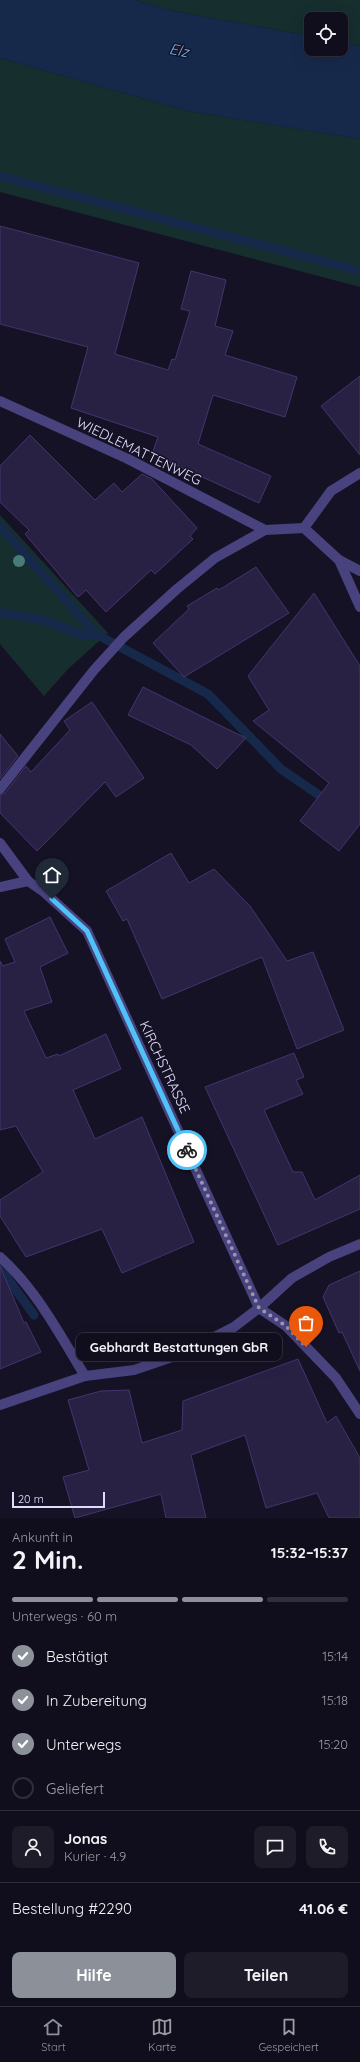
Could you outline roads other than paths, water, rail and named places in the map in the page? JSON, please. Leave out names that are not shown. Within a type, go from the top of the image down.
[{"type":"street","name":"WIEDLEMATTENWEG","points":[[0,401],[128,459],[265,530]]},
{"type":"street","points":[[304,528],[331,491],[360,473]]},
{"type":"street","points":[[0,789],[30,748],[124,637],[177,589],[215,558],[265,530],[304,528],[339,560],[360,571]]},
{"type":"street","points":[[339,560],[360,607]]},
{"type":"street","name":"KIRCHSTRASSE","points":[[0,843],[28,881],[44,892],[87,931],[259,1308]]},
{"type":"street","points":[[0,887],[28,881]]},
{"type":"street","points":[[0,1405],[85,1376],[134,1370],[181,1354],[234,1327],[259,1308],[292,1278],[329,1257],[360,1244]]},
{"type":"street","points":[[0,1257],[12,1267],[52,1321],[85,1376]]},
{"type":"street","points":[[259,1308],[286,1326],[336,1378],[360,1414]]},
{"type":"water","name":"Elz","points":[[0,0],[135,0],[173,11],[304,35],[304,56],[348,56],[348,43],[360,46],[360,139],[188,111],[0,58]]},
{"type":"waterway","points":[[0,176],[360,271]]},
{"type":"waterway","points":[[0,526],[96,634],[208,694],[281,769],[329,802]]},
{"type":"waterway","points":[[0,613],[44,620],[82,635],[96,634]]},
{"type":"waterway","points":[[0,1268],[34,1315]]},
{"type":"place","name":"Gebhardt Bestattungen GbR","points":[[306,1347]]}]
